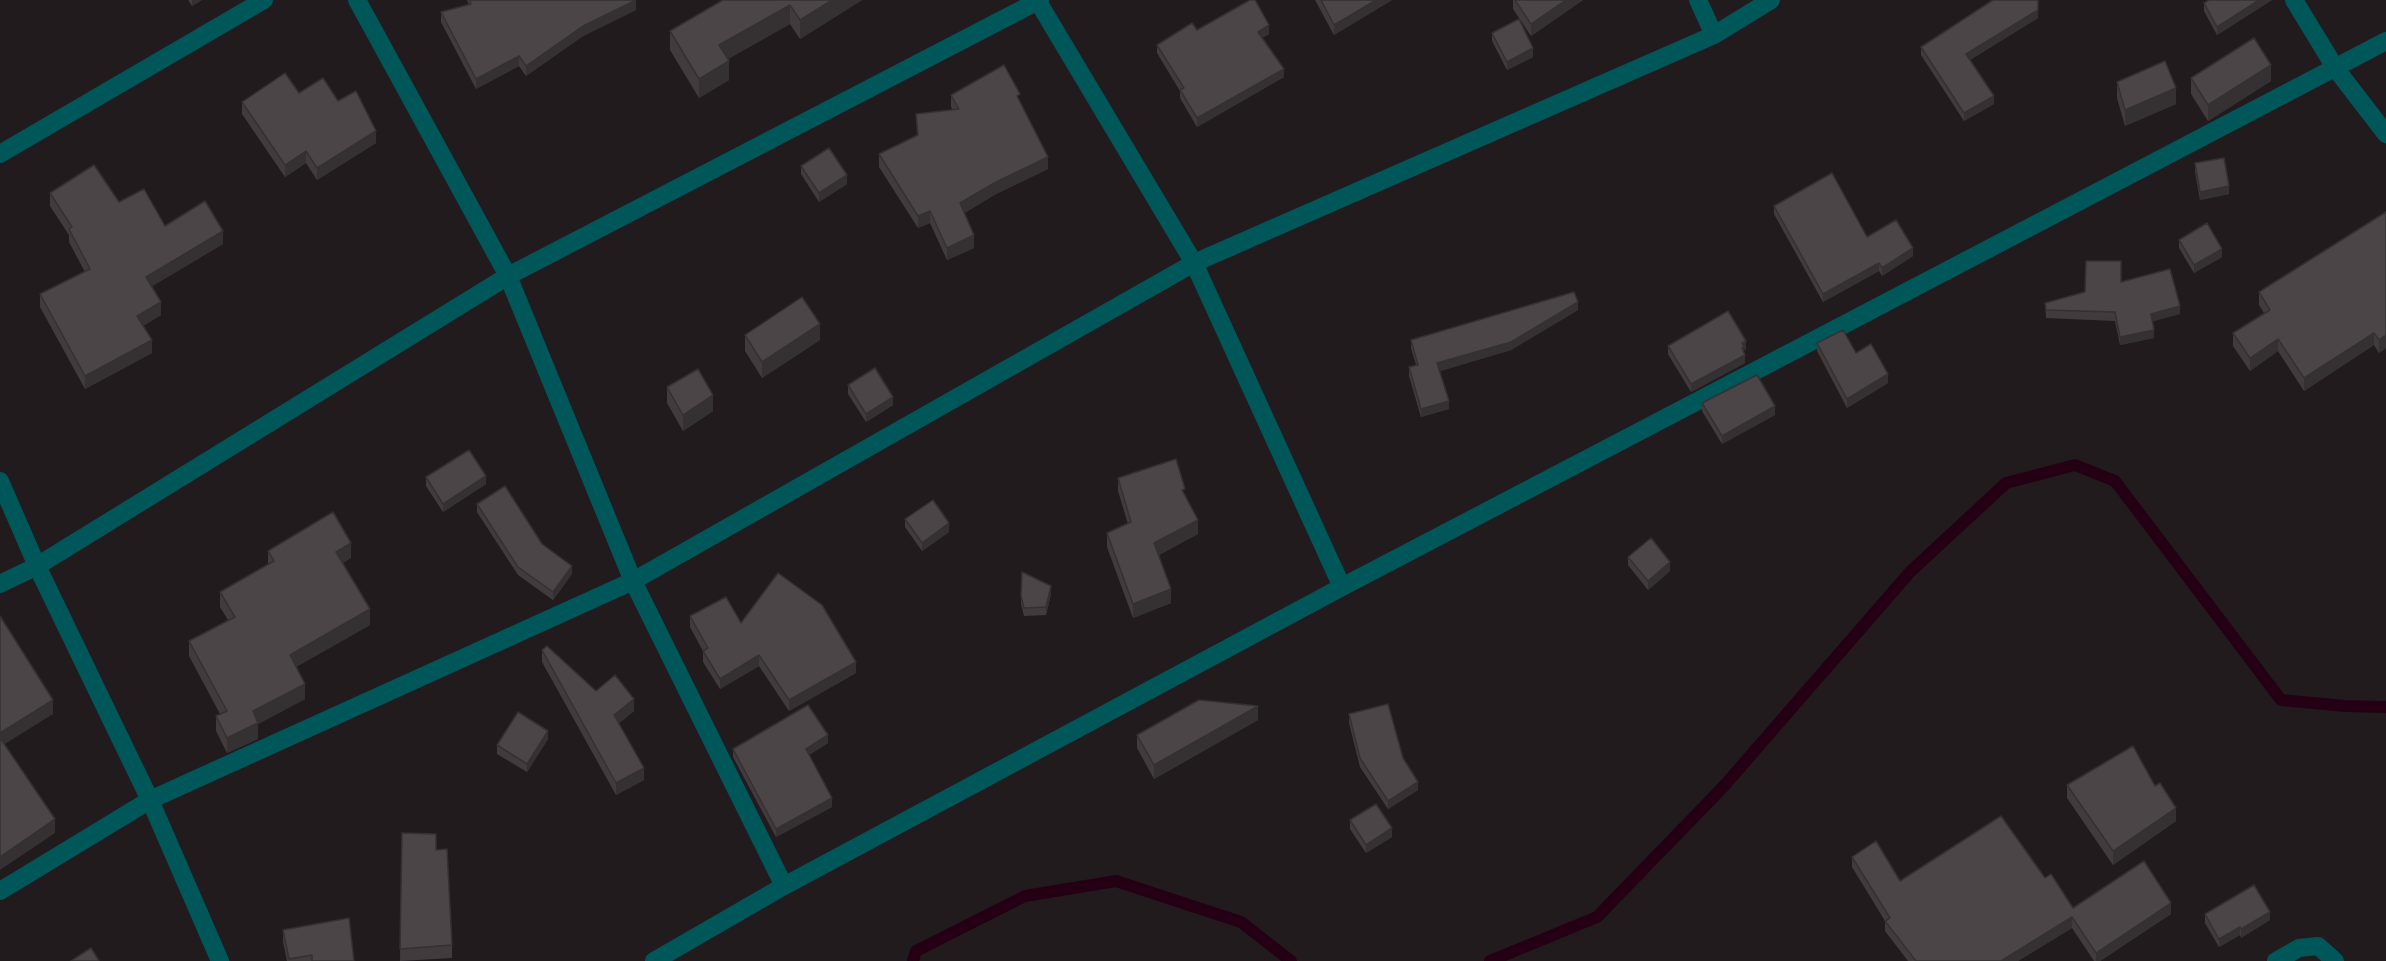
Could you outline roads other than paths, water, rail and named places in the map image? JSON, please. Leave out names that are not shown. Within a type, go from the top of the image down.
[{"type":"street","points":[[0,154],[264,0]]},
{"type":"street","points":[[357,0],[507,276],[633,581],[784,886]]},
{"type":"street","points":[[0,584],[38,566],[507,276],[1038,0],[1194,263],[1342,587]]},
{"type":"street","points":[[1698,0],[1714,34]]},
{"type":"street","points":[[0,891],[150,800],[633,581],[1194,263],[1714,34],[1771,0]]},
{"type":"street","points":[[2294,0],[2336,69],[2386,134]]},
{"type":"street","points":[[654,961],[784,886],[1342,587],[2386,41]]},
{"type":"street","points":[[0,481],[150,800],[220,961]]},
{"type":"street","points":[[2276,961],[2299,948],[2318,946],[2334,961]]},
{"type":"waterway","points":[[1490,961],[1597,917],[1724,786],[1910,572],[2006,483],[2075,465],[2115,481],[2281,700],[2386,707]]},
{"type":"waterway","points":[[913,961],[916,951],[1025,896],[1116,881],[1241,922],[1291,961]]}]
